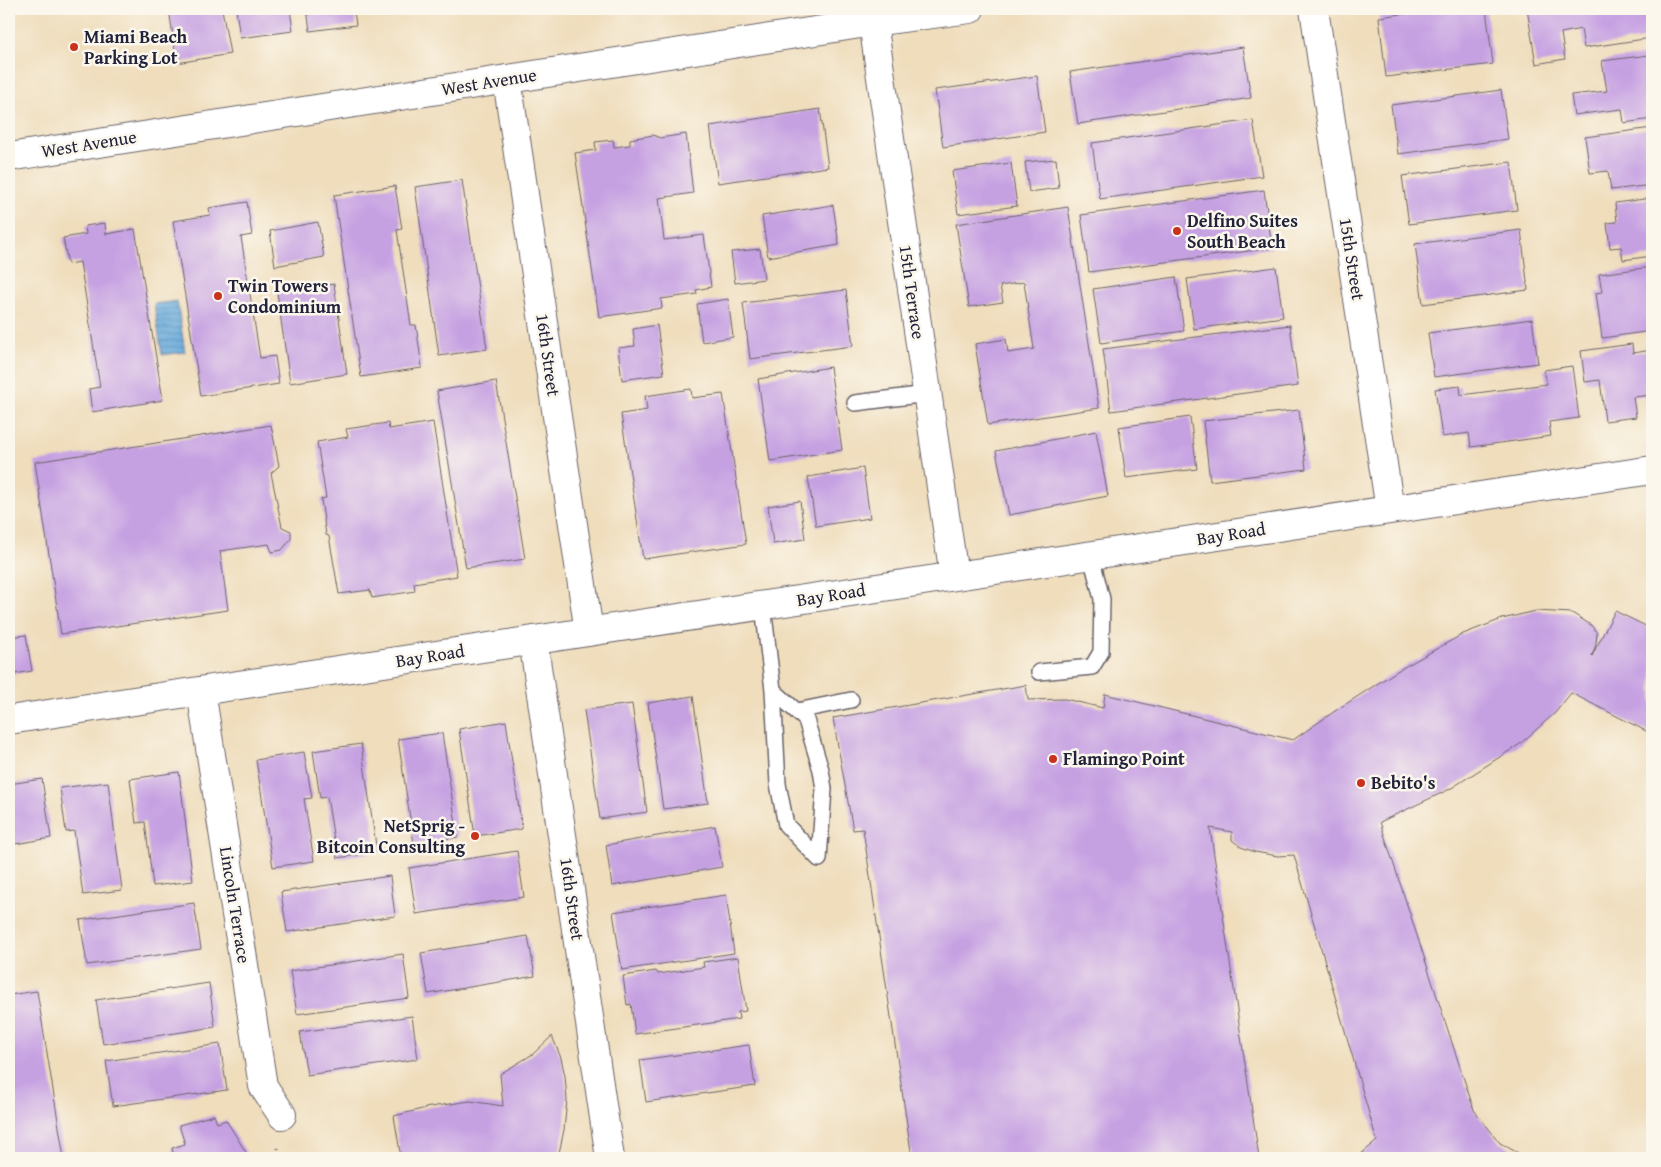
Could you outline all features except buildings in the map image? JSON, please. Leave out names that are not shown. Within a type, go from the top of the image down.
[{"type":"street","name":"West Avenue","points":[[9,157],[507,79],[872,16],[970,9]]},
{"type":"street","name":"15th Street","points":[[1314,9],[1390,510]]},
{"type":"street","name":"15th Terrace","points":[[872,16],[954,576]]},
{"type":"street","name":"16th Street","points":[[507,79],[589,632]]},
{"type":"street","name":"Bay Road","points":[[9,720],[1652,470]]},
{"type":"street","name":"16th Street","points":[[532,640],[610,1158]]},
{"type":"street","name":"Lincoln Terrace","points":[[201,691],[263,1086],[282,1115]]},
{"type":"lane","points":[[855,403],[927,394]]},
{"type":"lane","points":[[1039,672],[1092,667],[1101,652],[1102,599],[1091,556]]},
{"type":"lane","points":[[763,606],[773,690],[778,784],[786,825],[819,858],[824,789],[822,770],[806,720],[773,690]]},
{"type":"lane","points":[[796,711],[851,700]]},
{"type":"path","points":[[278,1148],[279,1158]]},
{"type":"water","points":[[177,301],[185,352],[162,355],[154,304]]},
{"type":"place","name":"Miami Beach Parking Lot","points":[[74,47]]},
{"type":"place","name":"Delfino Suites South Beach","points":[[1177,231]]},
{"type":"place","name":"Twin Towers Condominium","points":[[218,296]]},
{"type":"place","name":"Flamingo Point","points":[[1053,759]]},
{"type":"place","name":"Bebito's","points":[[1361,783]]},
{"type":"place","name":"NetSprig - Bitcoin Consulting","points":[[475,836]]}]
